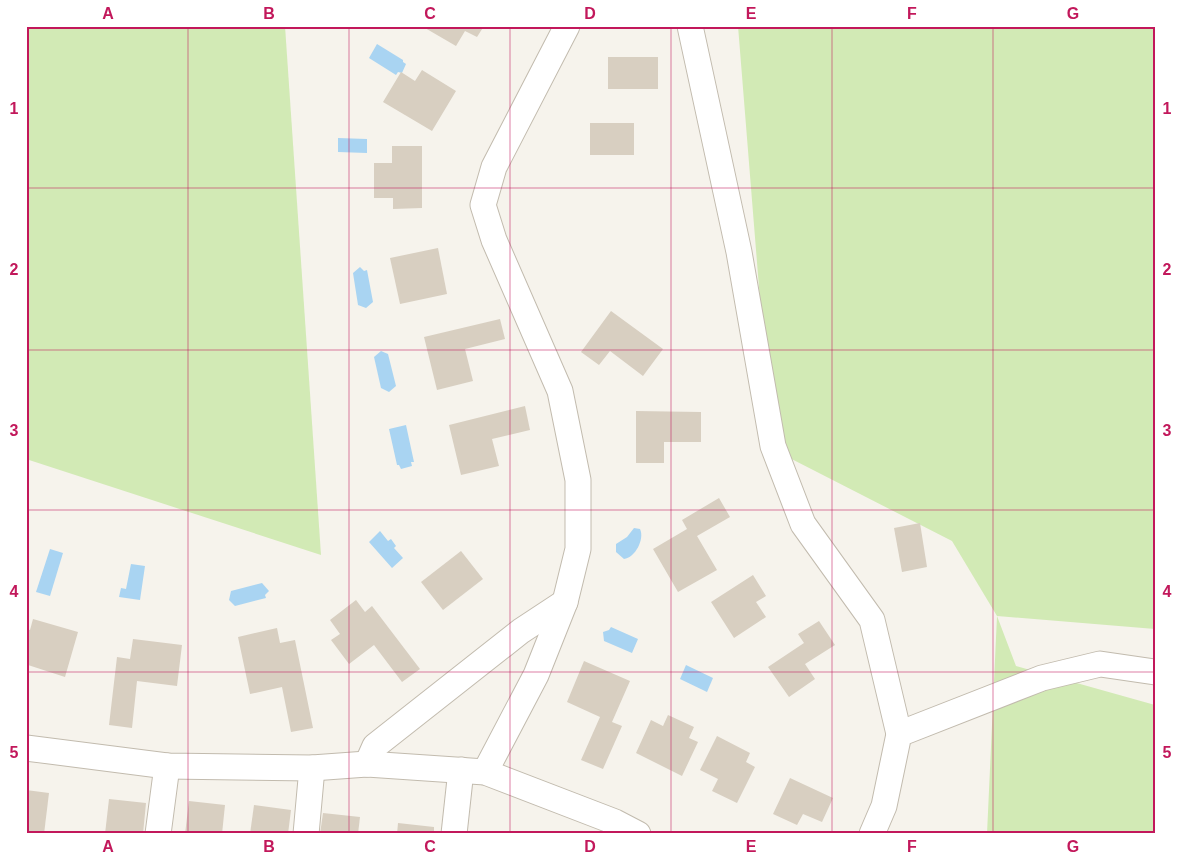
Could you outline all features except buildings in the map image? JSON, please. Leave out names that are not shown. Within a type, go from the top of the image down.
[{"type":"street","points":[[454,834],[473,771],[536,675],[565,602],[578,549],[578,480],[560,391],[494,240],[483,206],[494,167],[567,26]]},
{"type":"street","points":[[690,26],[739,252],[773,446],[803,524],[872,620],[899,734],[884,806],[872,834]]},
{"type":"street","points":[[368,764],[375,746],[521,631],[565,602]]},
{"type":"street","points":[[899,734],[1042,678],[1100,664],[1155,672]]},
{"type":"street","points":[[26,748],[167,766],[312,768],[368,764],[473,771],[615,822],[638,834]]},
{"type":"street","points":[[158,834],[167,766]]},
{"type":"street","points":[[306,834],[312,768]]},
{"type":"green space","points":[[26,26],[285,26],[321,555],[26,459]]},
{"type":"green space","points":[[738,26],[1155,26],[1155,629],[997,616],[952,541],[772,449]]},
{"type":"green space","points":[[997,616],[1016,666],[1155,705],[1155,834],[987,834]]},
{"type":"water","points":[[377,44],[403,60],[406,64],[402,73],[398,72],[396,75],[369,58]]},
{"type":"water","points":[[338,138],[367,139],[367,153],[338,152]]},
{"type":"water","points":[[360,267],[364,271],[367,270],[373,302],[366,308],[358,305],[353,273]]},
{"type":"water","points":[[381,351],[388,354],[396,386],[389,392],[381,388],[374,357]]},
{"type":"water","points":[[406,425],[414,462],[411,462],[412,466],[401,469],[397,465],[389,429]]},
{"type":"water","points":[[634,528],[640,529],[640,543],[632,555],[624,559],[616,552],[616,544],[627,537]]},
{"type":"water","points":[[380,531],[388,541],[391,539],[396,546],[394,548],[403,558],[392,568],[369,542]]},
{"type":"water","points":[[50,549],[63,553],[50,596],[36,592]]},
{"type":"water","points":[[131,564],[145,566],[140,600],[119,597],[121,588],[126,589]]},
{"type":"water","points":[[262,583],[269,591],[265,595],[266,598],[235,606],[229,600],[231,591]]},
{"type":"water","points":[[611,627],[638,639],[632,653],[604,641],[603,632]]},
{"type":"water","points":[[686,665],[713,678],[707,692],[680,679]]}]
